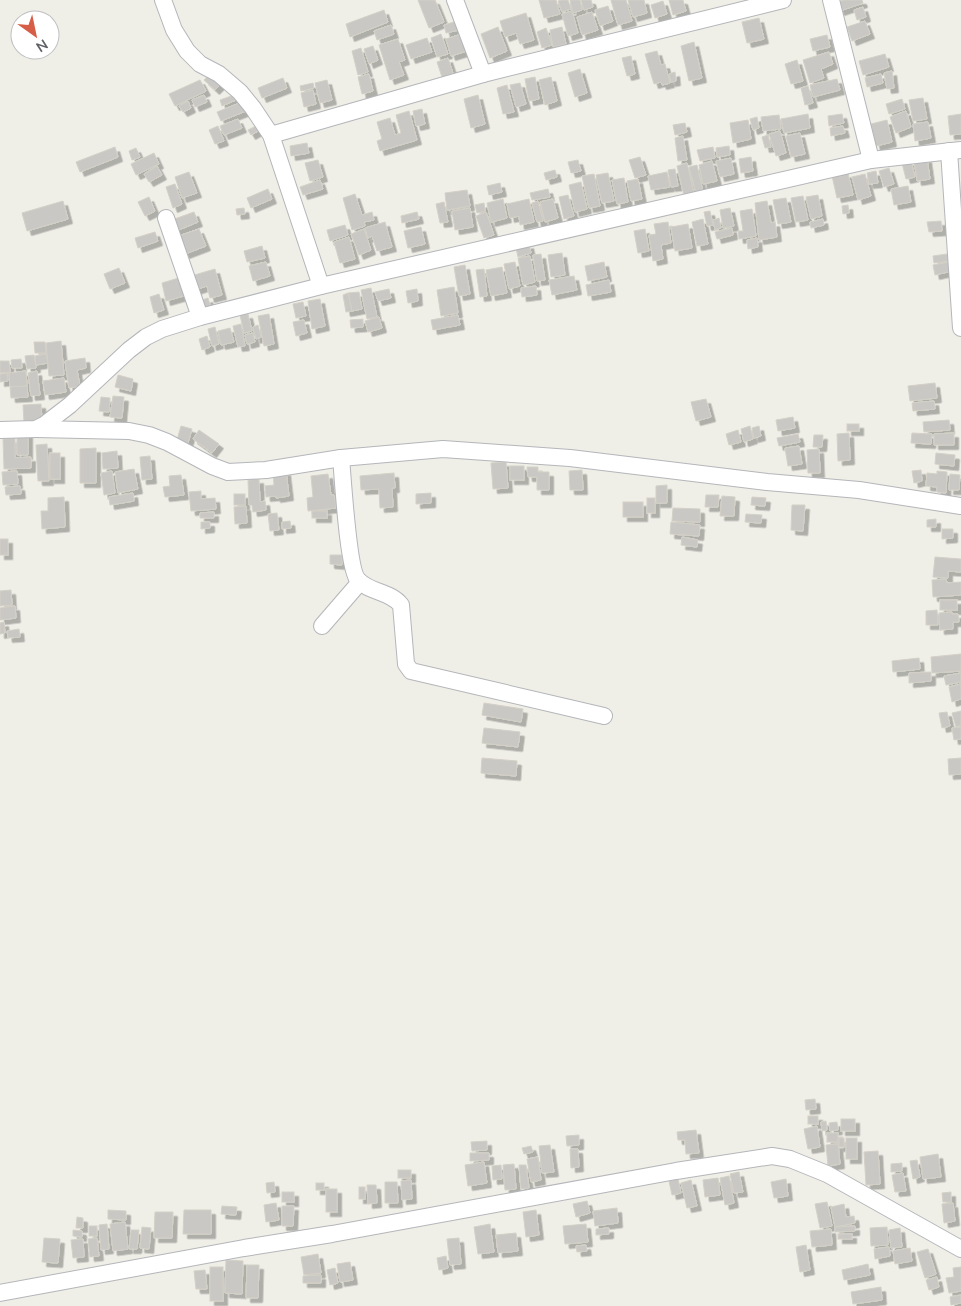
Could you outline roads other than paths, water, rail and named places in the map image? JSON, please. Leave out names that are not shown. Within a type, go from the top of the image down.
[{"type":"street","points":[[163,0],[174,30],[187,50],[200,64],[219,74],[240,92],[271,135],[321,286]]},
{"type":"street","points":[[455,0],[483,74]]},
{"type":"street","points":[[271,135],[483,74],[783,0]]},
{"type":"street","points":[[831,0],[871,160]]},
{"type":"street","points":[[36,429],[53,419],[110,366],[146,337],[162,329],[200,317],[321,286],[871,160],[955,151],[961,328]]},
{"type":"street","points":[[166,218],[200,317]]},
{"type":"street","points":[[0,430],[129,431],[149,435],[167,442],[212,466],[228,472],[266,470],[341,458],[443,449],[560,457],[767,482],[859,490],[961,506]]},
{"type":"street","points":[[341,458],[348,535],[354,573],[360,582],[392,597],[401,605],[406,664],[411,672],[604,716]]},
{"type":"street","points":[[322,626],[360,582]]},
{"type":"street","points":[[0,1293],[244,1248],[772,1156],[790,1159],[827,1174],[961,1249]]}]
